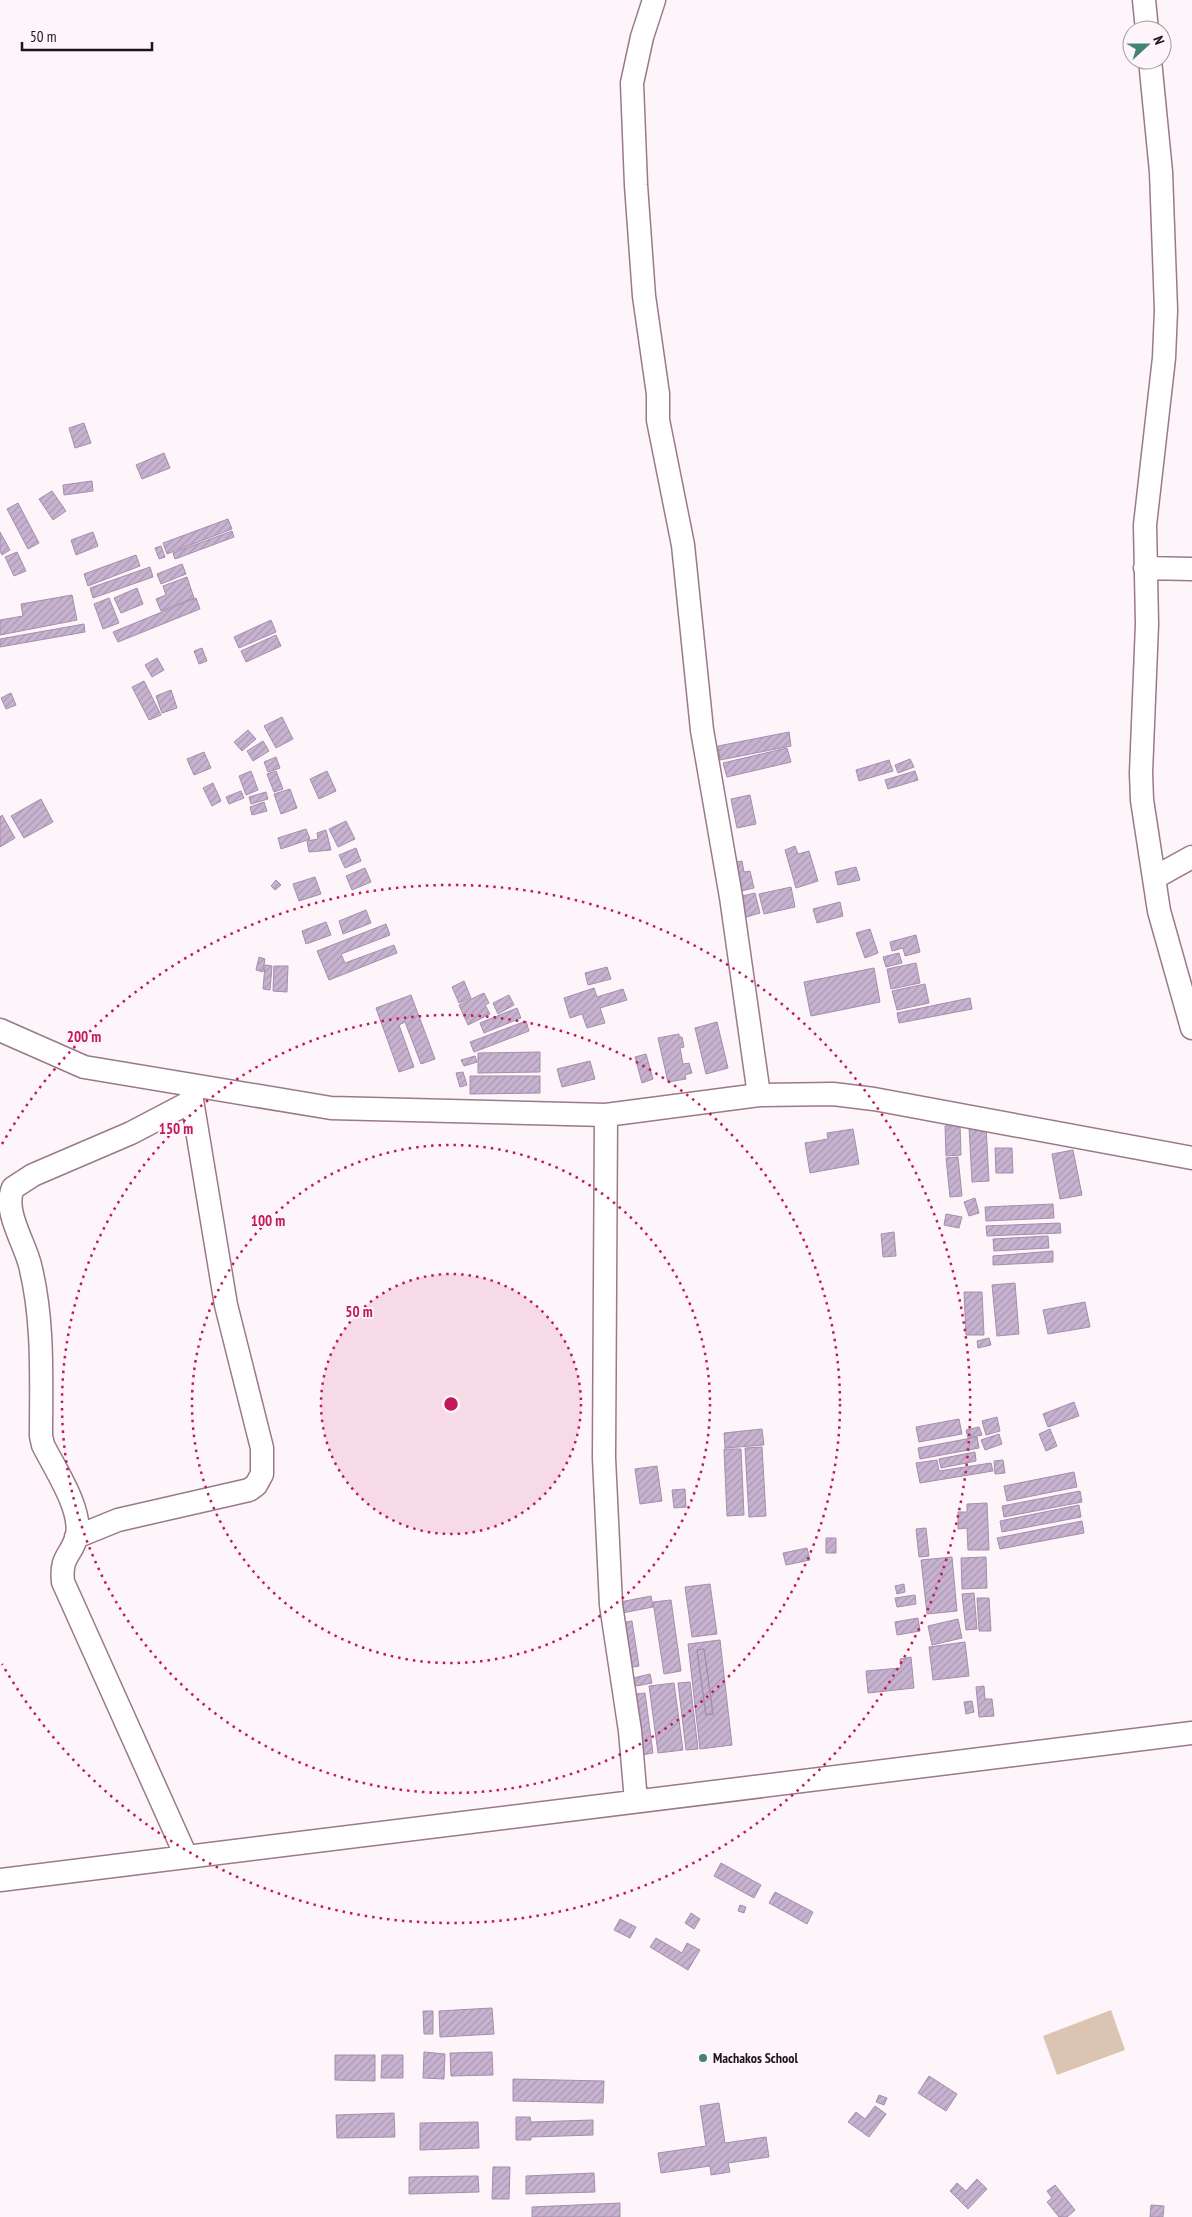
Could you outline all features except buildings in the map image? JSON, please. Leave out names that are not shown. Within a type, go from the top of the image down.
[{"type":"street","points":[[654,0],[642,37],[632,83],[636,184],[644,296],[658,394],[658,420],[683,545],[702,730],[731,897],[759,1095]]},
{"type":"street","points":[[1144,0],[1146,20]]},
{"type":"street","points":[[1151,70],[1161,172],[1166,310],[1164,358],[1148,493],[1145,568],[1147,624],[1140,773],[1142,800],[1159,911],[1192,1028]]},
{"type":"street","points":[[1145,568],[1192,569]]},
{"type":"street","points":[[1154,878],[1192,856]]},
{"type":"street","points":[[0,1030],[84,1067],[191,1093],[331,1108],[606,1115],[759,1095],[832,1094],[1192,1158]]},
{"type":"street","points":[[186,1856],[63,1582],[63,1560],[76,1537],[78,1522],[73,1505],[43,1445],[41,1436],[41,1361],[38,1304],[26,1250],[12,1211],[11,1194],[19,1183],[33,1175],[130,1133],[191,1093]]},
{"type":"street","points":[[76,1537],[118,1520],[249,1490],[256,1485],[262,1474],[262,1448],[226,1305],[191,1093]]},
{"type":"street","points":[[606,1115],[604,1458],[610,1605],[630,1731],[636,1801]]},
{"type":"street","points":[[0,1880],[1192,1733]]},
{"type":"shaded area","points":[[1111,2010],[1125,2050],[1057,2075],[1043,2036]]},
{"type":"place","name":"Machakos School","points":[[703,2058]]}]
